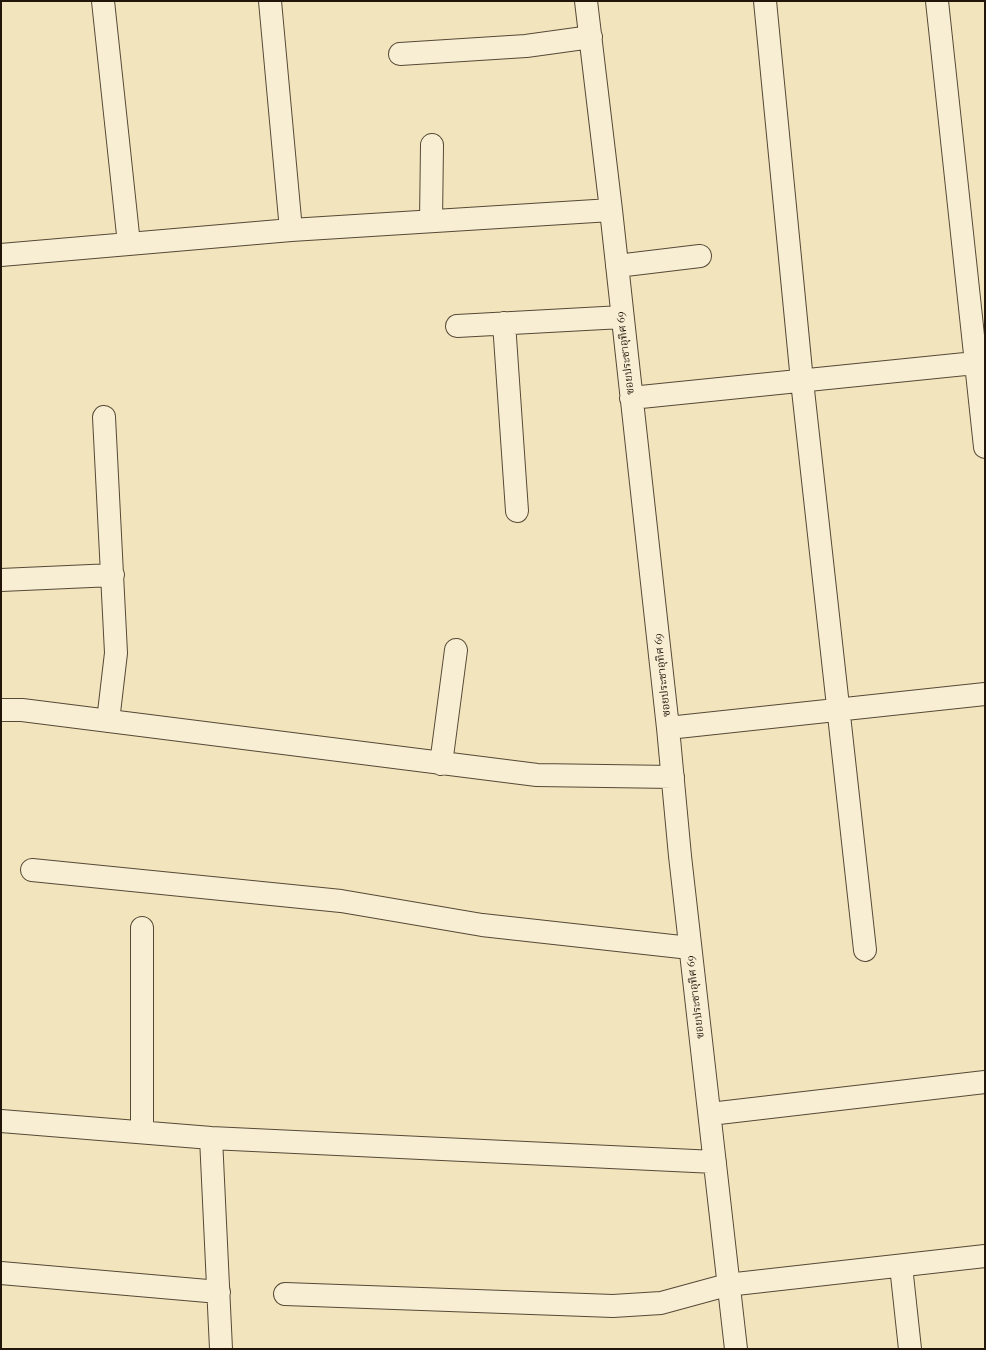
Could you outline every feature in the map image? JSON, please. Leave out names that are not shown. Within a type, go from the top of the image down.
[{"type":"street","points":[[103,1],[129,244]]},
{"type":"street","points":[[270,1],[291,230]]},
{"type":"street","name":"ซอยประชาอุทิศ 69","points":[[586,1],[611,210],[668,728],[690,948],[710,1114],[727,1284],[736,1349]]},
{"type":"street","points":[[765,1],[802,381],[865,950]]},
{"type":"street","points":[[937,1],[981,362],[985,447]]},
{"type":"street","points":[[400,54],[526,46],[591,37]]},
{"type":"street","points":[[430,221],[432,144]]},
{"type":"street","points":[[1,255],[291,230],[611,210]]},
{"type":"street","points":[[617,266],[700,256]]},
{"type":"street","points":[[456,326],[622,317]]},
{"type":"street","points":[[504,323],[516,511]]},
{"type":"street","points":[[631,398],[981,362]]},
{"type":"street","points":[[104,417],[116,653],[108,721]]},
{"type":"street","points":[[1,580],[113,575]]},
{"type":"street","points":[[441,764],[456,650]]},
{"type":"street","points":[[668,728],[985,694]]},
{"type":"street","points":[[1,710],[22,710],[537,775],[673,777]]},
{"type":"street","points":[[32,870],[341,900],[482,925],[690,948]]},
{"type":"street","points":[[142,928],[142,1132]]},
{"type":"street","points":[[710,1114],[985,1082]]},
{"type":"street","points":[[1,1122],[211,1138],[715,1162]]},
{"type":"street","points":[[211,1138],[222,1349]]},
{"type":"street","points":[[285,1294],[613,1306],[661,1303],[727,1284],[985,1256]]},
{"type":"street","points":[[901,1266],[910,1349]]},
{"type":"street","points":[[1,1273],[219,1292]]}]
